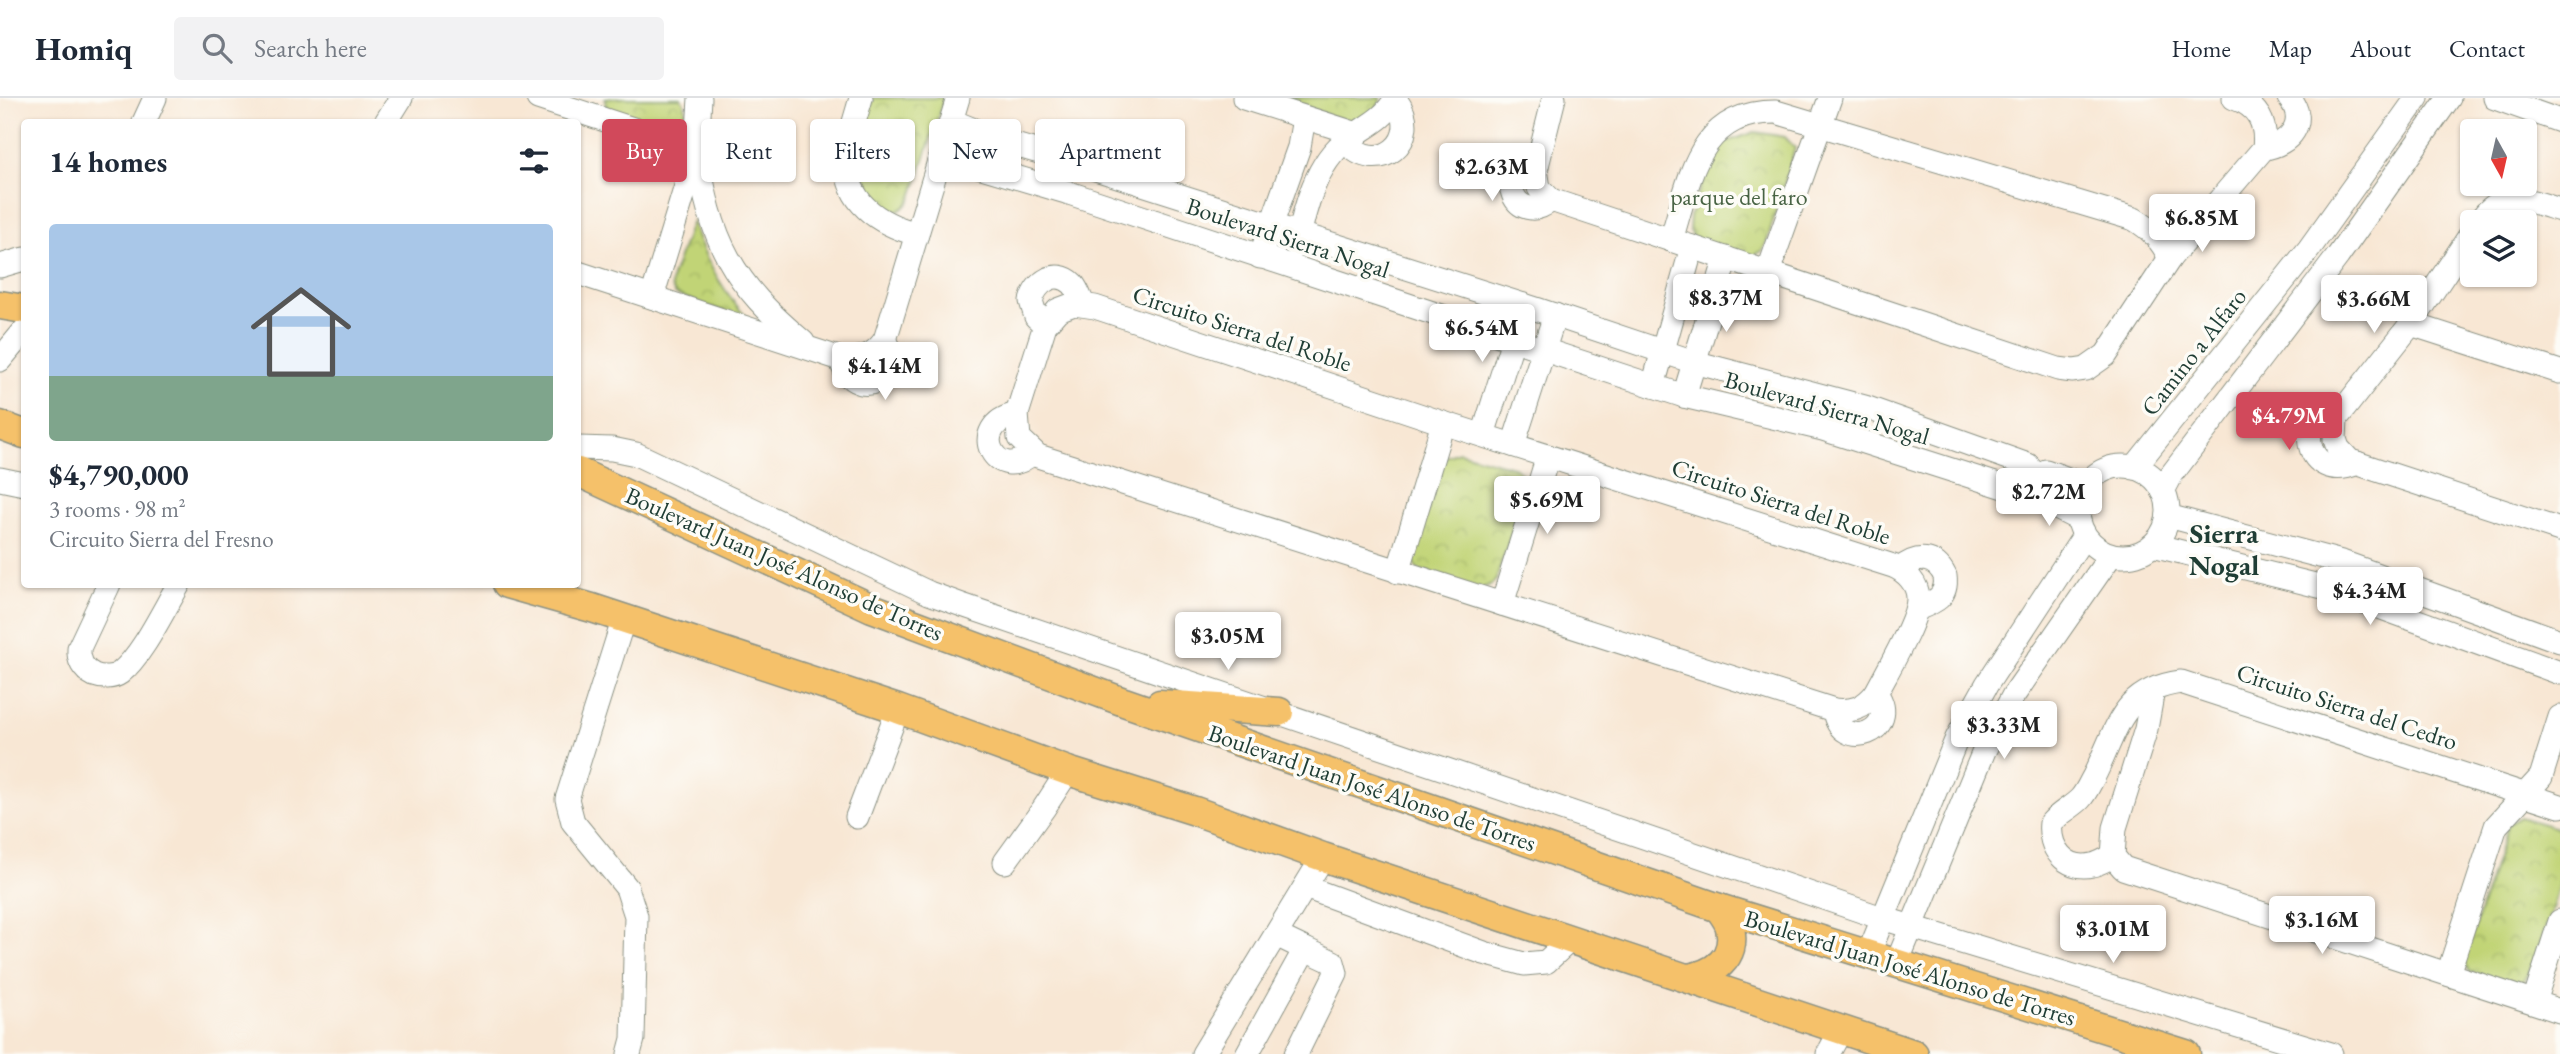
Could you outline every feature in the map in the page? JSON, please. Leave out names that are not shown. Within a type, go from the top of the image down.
[{"type":"main road","points":[[0,304],[21,308]]},
{"type":"main road","points":[[0,425],[21,433]]},
{"type":"main road","name":"Boulevard Juan José Alonso de Torres","points":[[581,473],[872,608],[1124,702],[1719,908],[2186,1054]]},
{"type":"main road","points":[[581,489],[639,499]]},
{"type":"main road","points":[[521,588],[624,618],[898,709],[1068,771],[1195,811],[1323,857],[1688,978],[1849,1044],[1914,1054]]},
{"type":"main road","points":[[562,588],[592,608]]},
{"type":"main road","points":[[1124,702],[1279,712]]},
{"type":"main road","points":[[1688,978],[1705,975],[1720,965],[1729,950],[1730,928],[1719,908]]},
{"type":"street","points":[[145,119],[155,98]]},
{"type":"street","points":[[388,119],[401,98]]},
{"type":"street","points":[[538,98],[583,104],[697,150]]},
{"type":"street","points":[[700,98],[697,150],[703,192],[715,232],[733,268],[758,301],[811,348]]},
{"type":"street","points":[[861,98],[846,156],[848,176],[856,197],[879,221],[917,234]]},
{"type":"street","points":[[953,119],[958,98]]},
{"type":"street","points":[[1244,98],[1275,103],[1351,137],[1359,153],[1368,156],[1386,154],[1400,143],[1406,126],[1402,108],[1396,99],[1376,123],[1351,137],[1323,166],[1299,234],[1292,267]]},
{"type":"street","points":[[1554,98],[1537,165],[1536,181],[1551,200],[2058,369],[2073,371],[2086,369],[2106,355],[2170,258],[2264,148],[2262,119],[2241,99]]},
{"type":"street","points":[[1768,272],[1830,98]]},
{"type":"street","points":[[2264,148],[2280,145],[2292,134],[2297,118],[2289,98]]},
{"type":"street","name":"Camino a Alfaro","points":[[2134,468],[2309,249],[2417,98]]},
{"type":"street","points":[[2163,491],[2172,474],[2338,256],[2449,98]]},
{"type":"street","points":[[2495,98],[2560,121]]},
{"type":"street","points":[[1653,386],[1663,352],[1696,162],[1713,135],[1727,123],[1742,116],[1776,112],[2134,219],[2149,228],[2162,242],[2170,258]]},
{"type":"street","points":[[1260,257],[1299,147],[1304,118]]},
{"type":"street","name":"Boulevard Sierra Nogal","points":[[1021,147],[1524,305],[1694,362],[1865,407],[2085,485]]},
{"type":"street","points":[[653,297],[697,150]]},
{"type":"street","name":"Boulevard Sierra Nogal","points":[[1021,178],[1684,396],[1823,429],[2029,496],[2081,527]]},
{"type":"street","points":[[581,274],[841,359],[866,358],[877,351],[885,341],[933,182]]},
{"type":"street","points":[[2490,210],[2493,206],[2515,199],[2560,210]]},
{"type":"street","points":[[2460,250],[2411,324],[2342,409],[2334,428],[2335,439],[2343,455],[2357,463],[2560,530]]},
{"type":"street","points":[[1684,396],[1726,258]]},
{"type":"street","points":[[0,266],[21,259]]},
{"type":"street","points":[[0,271],[21,276]]},
{"type":"street","points":[[1045,325],[1036,317],[1031,301],[1033,293],[1044,280],[1060,278],[1068,281],[1075,286],[1083,304],[1063,307],[1045,325],[1017,415],[1019,438],[1032,453],[1834,710],[1858,709],[1868,702],[1876,693],[1917,609],[1940,599],[1944,592],[1945,576],[1935,561],[1917,558],[1900,569]]},
{"type":"street","name":"Circuito Sierra del Roble","points":[[1083,304],[1443,423],[1900,569],[1912,580],[1917,590],[1917,609]]},
{"type":"street","points":[[1483,435],[1524,305]]},
{"type":"street","points":[[1513,444],[1555,315]]},
{"type":"street","points":[[2411,324],[2560,372]]},
{"type":"street","points":[[0,360],[21,335]]},
{"type":"street","points":[[1398,572],[1443,423]]},
{"type":"street","points":[[581,448],[612,449],[636,454],[929,593],[1882,918],[2332,1054]]},
{"type":"street","points":[[1502,604],[1548,456]]},
{"type":"street","points":[[2134,468],[2146,473],[2163,491],[2168,516],[2163,532],[2153,545],[2133,555],[2111,555],[2091,544],[2081,527],[2077,508],[2085,485],[2095,476],[2107,469],[2134,468]]},
{"type":"street","points":[[0,479],[21,483]]},
{"type":"street","points":[[2168,516],[2342,562],[2560,641]]},
{"type":"street","points":[[1868,955],[1957,738],[2081,527]]},
{"type":"street","points":[[2153,545],[2328,588],[2560,673]]},
{"type":"street","points":[[1896,965],[1984,751],[2012,696],[2111,555]]},
{"type":"street","points":[[107,588],[78,654],[84,669],[100,677],[114,676],[129,664],[176,588]]},
{"type":"street","points":[[624,618],[567,799],[573,822],[628,888],[636,916],[632,1039],[629,1054]]},
{"type":"street","name":"Circuito Sierra del Cedro","points":[[2113,856],[2093,865],[2071,864],[2062,858],[2051,841],[2051,823],[2080,800],[2124,712],[2136,698],[2169,683],[2192,683],[2560,806]]},
{"type":"street","points":[[2153,691],[2146,729],[2115,828],[2113,856],[2123,868],[2560,1011]]},
{"type":"street","points":[[856,817],[898,709]]},
{"type":"street","points":[[2448,974],[2496,826],[2541,776],[2560,717]]},
{"type":"street","points":[[1005,862],[1068,771]]},
{"type":"street","points":[[1203,1054],[1323,857]]},
{"type":"street","points":[[1305,887],[1484,953],[1524,964],[1546,962],[1571,939]]},
{"type":"street","points":[[2534,1002],[2560,921]]},
{"type":"street","points":[[1276,935],[1333,962],[1336,973],[1296,1054]]},
{"type":"street","points":[[1247,1054],[1305,949]]},
{"type":"green space","points":[[605,98],[681,98],[686,112],[684,119],[629,119],[606,112]]},
{"type":"green space","points":[[873,98],[944,98],[937,119],[929,119],[929,144],[912,197],[904,208],[895,210],[886,207],[868,182],[915,182],[915,119],[866,119]]},
{"type":"green space","points":[[1291,98],[1381,98],[1375,115],[1364,127],[1294,104]]},
{"type":"green space","name":"parque del faro","points":[[1755,132],[1785,137],[1795,148],[1766,244],[1762,251],[1751,257],[1693,239],[1689,230],[1690,216],[1711,158],[1726,142]]},
{"type":"green space","points":[[692,221],[715,274],[730,298],[749,320],[675,294],[671,286],[672,277]]},
{"type":"green space","points":[[1459,452],[1516,468],[1524,476],[1526,488],[1496,580],[1481,589],[1417,569],[1412,557],[1445,457]]},
{"type":"green space","points":[[2520,817],[2560,829],[2560,879],[2536,954],[2518,987],[2469,972],[2465,963],[2508,824]]},
{"type":"district","name":"Sierra Nogal","points":[[2224,549]]}]
